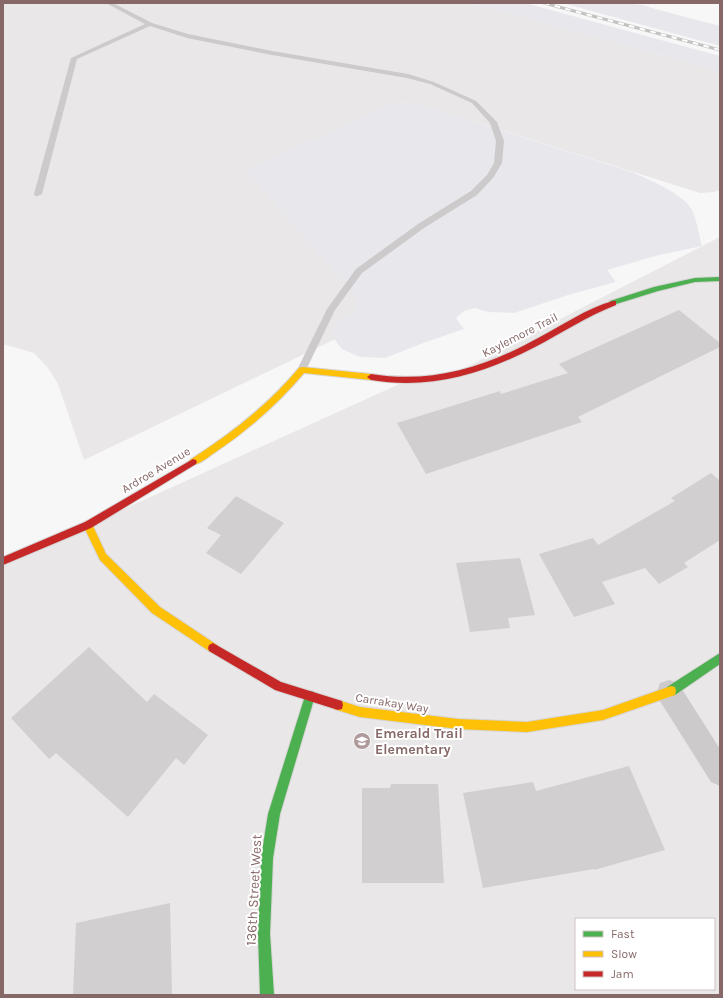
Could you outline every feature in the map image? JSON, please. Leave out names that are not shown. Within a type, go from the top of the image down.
[{"type":"street","name":"Kaylemore Trail","points":[[302,370],[406,381],[445,378],[490,365],[532,345],[568,324],[611,304],[658,289],[695,280],[720,279]]},
{"type":"street","name":"Ardroe Avenue","points":[[3,561],[88,525],[209,452],[250,423],[288,390],[302,370]]},
{"type":"street","name":"Carrakay Way","points":[[88,525],[103,557],[156,610],[212,647],[279,686],[360,712],[458,724],[528,727],[603,715],[670,692],[720,658]]},
{"type":"street","points":[[670,692],[720,773]]},
{"type":"street","name":"136th Street West","points":[[267,995],[264,934],[267,858],[274,814],[310,696]]},
{"type":"lane","points":[[109,3],[150,24],[187,36],[272,53],[414,78],[454,92],[474,102],[493,122],[500,141],[498,163],[490,176],[474,193],[421,226],[359,270],[331,309],[302,370]]},
{"type":"lane","points":[[38,194],[74,58],[150,24]]},
{"type":"shaded area","points":[[3,3],[470,3],[720,71],[720,190],[700,193],[431,108],[405,102],[390,105],[245,170],[377,319],[84,460],[58,384],[48,368],[34,353],[3,344]]},
{"type":"shaded area","points":[[470,3],[525,3],[720,56],[720,71]]},
{"type":"shaded area","points":[[562,3],[622,3],[643,5],[720,26],[720,46]]},
{"type":"shaded area","points":[[405,102],[431,108],[632,172],[656,183],[682,198],[688,204],[697,223],[702,246],[659,255],[607,270],[616,282],[568,295],[514,313],[488,312],[475,308],[464,311],[456,318],[464,329],[385,358],[360,357],[342,349],[331,335],[338,323],[356,309],[356,296],[245,170],[390,105]]},
{"type":"shaded area","name":"Emerald Trail Elementary","points":[[720,237],[720,995],[3,995],[3,564],[406,381],[445,378]]},
{"type":"building","points":[[679,310],[720,343],[720,347],[578,417],[582,422],[426,474],[397,423],[500,391],[501,394],[568,373],[559,364]]},
{"type":"building","points":[[711,473],[720,481],[720,540],[684,563],[688,567],[659,584],[645,568],[602,582],[615,604],[574,617],[539,554],[593,538],[598,545],[675,501],[671,498]]},
{"type":"building","points":[[236,496],[284,523],[241,574],[206,553],[221,535],[207,528]]},
{"type":"building","points":[[520,558],[535,615],[508,618],[510,628],[470,632],[456,563]]},
{"type":"building","points":[[89,647],[147,702],[154,694],[208,735],[184,765],[176,758],[128,817],[56,753],[49,759],[11,718]]},
{"type":"building","points":[[629,766],[665,850],[594,870],[483,888],[463,793],[533,782],[536,791]]},
{"type":"building","points":[[391,784],[438,784],[444,883],[362,883],[362,788],[390,788]]},
{"type":"building","points":[[170,903],[172,995],[73,995],[76,923]]},
{"type":"railway","points":[[544,3],[720,50]]},
{"type":"traffic: fast","points":[[613,303],[657,289],[695,280],[720,279]]},
{"type":"traffic: fast","points":[[671,691],[720,658]]},
{"type":"traffic: fast","points":[[267,995],[264,934],[267,858],[274,814],[310,696]]},
{"type":"traffic: slow","points":[[193,462],[252,421],[278,397],[302,370],[371,377]]},
{"type":"traffic: slow","points":[[88,525],[103,557],[156,610],[213,648]]},
{"type":"traffic: slow","points":[[338,705],[360,712],[458,724],[527,727],[603,715],[671,691]]},
{"type":"traffic: jam","points":[[371,377],[408,381],[425,380],[472,370],[517,352],[542,340],[582,317],[613,303]]},
{"type":"traffic: jam","points":[[3,561],[88,525],[193,462]]},
{"type":"traffic: jam","points":[[213,648],[279,686],[338,705]]},
{"type":"place","name":"Emerald Trail Elementary","points":[[362,741]]}]
